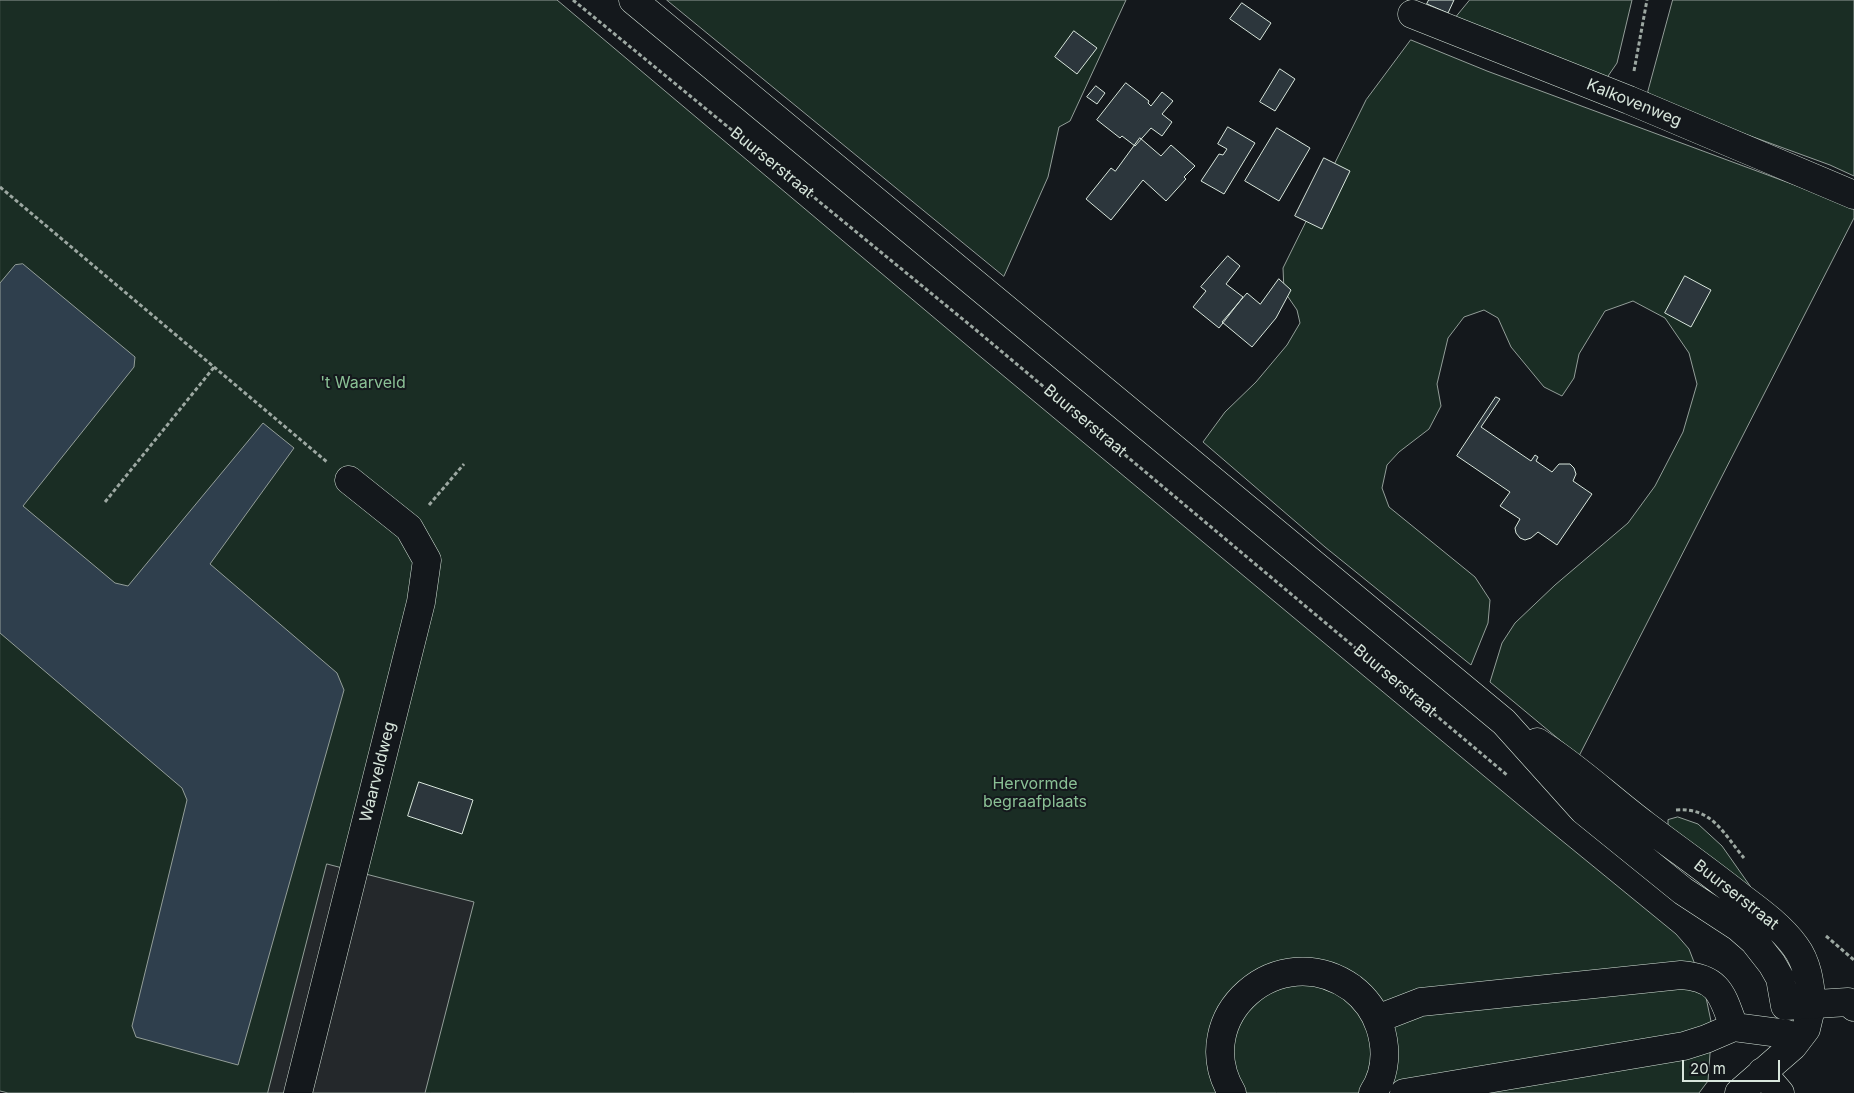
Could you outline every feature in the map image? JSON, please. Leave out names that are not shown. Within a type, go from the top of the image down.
[{"type":"main road","name":"Buurserstraat","points":[[633,0],[1504,722],[1583,810],[1683,891],[1738,927],[1754,941],[1799,1005],[1793,1036]]},
{"type":"main road","name":"Kalkovenweg","points":[[1412,14],[1629,100],[1854,195]]},
{"type":"main road","name":"Waarveldweg","points":[[298,1093],[421,602],[427,560],[409,528],[348,480]]},
{"type":"main road","points":[[1232,1093],[1225,1082],[1220,1054],[1224,1027],[1237,1002],[1258,983],[1284,972],[1312,971],[1339,979],[1362,996],[1378,1019],[1384,1040],[1384,1062],[1376,1089],[1404,1093],[1684,1046],[1734,1027],[1793,1036]]},
{"type":"main road","points":[[1378,1019],[1421,1002],[1681,975],[1696,976],[1711,982],[1723,997],[1734,1027]]},
{"type":"main road","points":[[1799,1005],[1852,1001]]},
{"type":"main road","points":[[1739,1093],[1762,1072],[1793,1036]]},
{"type":"main road","points":[[1762,1072],[1780,1093]]},
{"type":"path","name":"Buurserstraat","points":[[573,0],[976,330],[1509,776]]},
{"type":"path","points":[[1629,100],[1647,0]]},
{"type":"path","points":[[0,187],[215,366],[348,480]]},
{"type":"path","points":[[105,502],[215,366]]},
{"type":"path","points":[[409,528],[464,464]]},
{"type":"green space","points":[[0,0],[557,0],[976,353],[1676,934],[1689,949],[1704,988],[1712,1026],[1708,1081],[1699,1093],[8,1093],[0,1091]]},
{"type":"green space","points":[[667,0],[1126,0],[1070,121],[1059,127],[1048,177],[1004,276]]},
{"type":"green space","points":[[1470,0],[1632,0],[1617,63],[1606,79],[1452,22]]},
{"type":"green space","points":[[1673,0],[1854,0],[1854,176],[1830,165],[1660,103],[1648,92]]},
{"type":"green space","points":[[1411,40],[1487,71],[1854,207],[1854,218],[1579,756],[1490,682],[1502,643],[1515,623],[1555,585],[1628,523],[1655,486],[1683,432],[1697,384],[1689,353],[1665,318],[1633,301],[1605,311],[1579,354],[1574,378],[1562,396],[1544,387],[1511,347],[1498,318],[1484,310],[1464,317],[1448,338],[1437,384],[1441,406],[1429,429],[1399,452],[1387,465],[1382,488],[1389,507],[1475,577],[1490,600],[1488,623],[1471,665],[1325,547],[1203,442],[1225,412],[1256,382],[1287,345],[1300,323],[1297,310],[1284,291],[1283,268],[1366,100]]},
{"type":"green space","points":[[1678,817],[1698,824],[1722,846],[1755,893],[1668,829],[1668,820]]},
{"type":"shaded area","points":[[327,864],[474,902],[425,1093],[268,1093]]},
{"type":"water","points":[[23,264],[135,357],[134,367],[23,506],[115,583],[128,586],[263,423],[294,448],[210,564],[337,673],[344,690],[238,1065],[136,1037],[132,1026],[187,800],[182,788],[0,633],[0,283],[15,265]]},
{"type":"building","points":[[1429,0],[1454,0],[1448,13],[1427,4]]},
{"type":"building","points":[[1242,3],[1271,23],[1260,40],[1230,19]]},
{"type":"building","points":[[1074,31],[1097,48],[1077,74],[1055,57]]},
{"type":"building","points":[[1280,69],[1295,79],[1275,111],[1260,102]]},
{"type":"building","points":[[1126,83],[1149,101],[1148,103],[1151,106],[1162,92],[1173,101],[1162,114],[1172,122],[1162,136],[1151,128],[1135,146],[1122,136],[1120,138],[1097,120]]},
{"type":"building","points":[[1096,86],[1105,93],[1097,104],[1087,97]]},
{"type":"building","points":[[1228,127],[1255,143],[1224,194],[1201,181],[1219,154],[1223,155],[1227,149],[1218,144]]},
{"type":"building","points":[[1277,128],[1310,148],[1279,201],[1245,181]]},
{"type":"building","points":[[1140,138],[1161,156],[1171,145],[1195,166],[1166,201],[1143,180],[1111,220],[1086,199],[1111,168],[1115,171]]},
{"type":"building","points":[[1324,158],[1350,171],[1322,229],[1295,216]]},
{"type":"building","points":[[1228,256],[1240,266],[1226,284],[1243,297],[1219,328],[1193,307],[1206,291],[1201,287]]},
{"type":"building","points":[[1685,276],[1711,290],[1691,327],[1665,313]]},
{"type":"building","points":[[1279,279],[1291,290],[1276,318],[1252,347],[1222,322],[1247,293],[1260,304]]},
{"type":"building","points":[[1496,397],[1500,399],[1481,427],[1531,461],[1535,455],[1538,457],[1536,461],[1552,472],[1559,464],[1570,464],[1576,474],[1573,481],[1592,494],[1557,545],[1538,532],[1525,540],[1520,538],[1515,528],[1520,519],[1500,506],[1510,492],[1457,456]]},
{"type":"building","points":[[419,782],[473,800],[462,834],[408,816]]},
{"type":"park label","name":"'t Waarveld","points":[[363,383]]},
{"type":"park label","name":"Hervormde begraafplaats","points":[[1035,793]]}]
